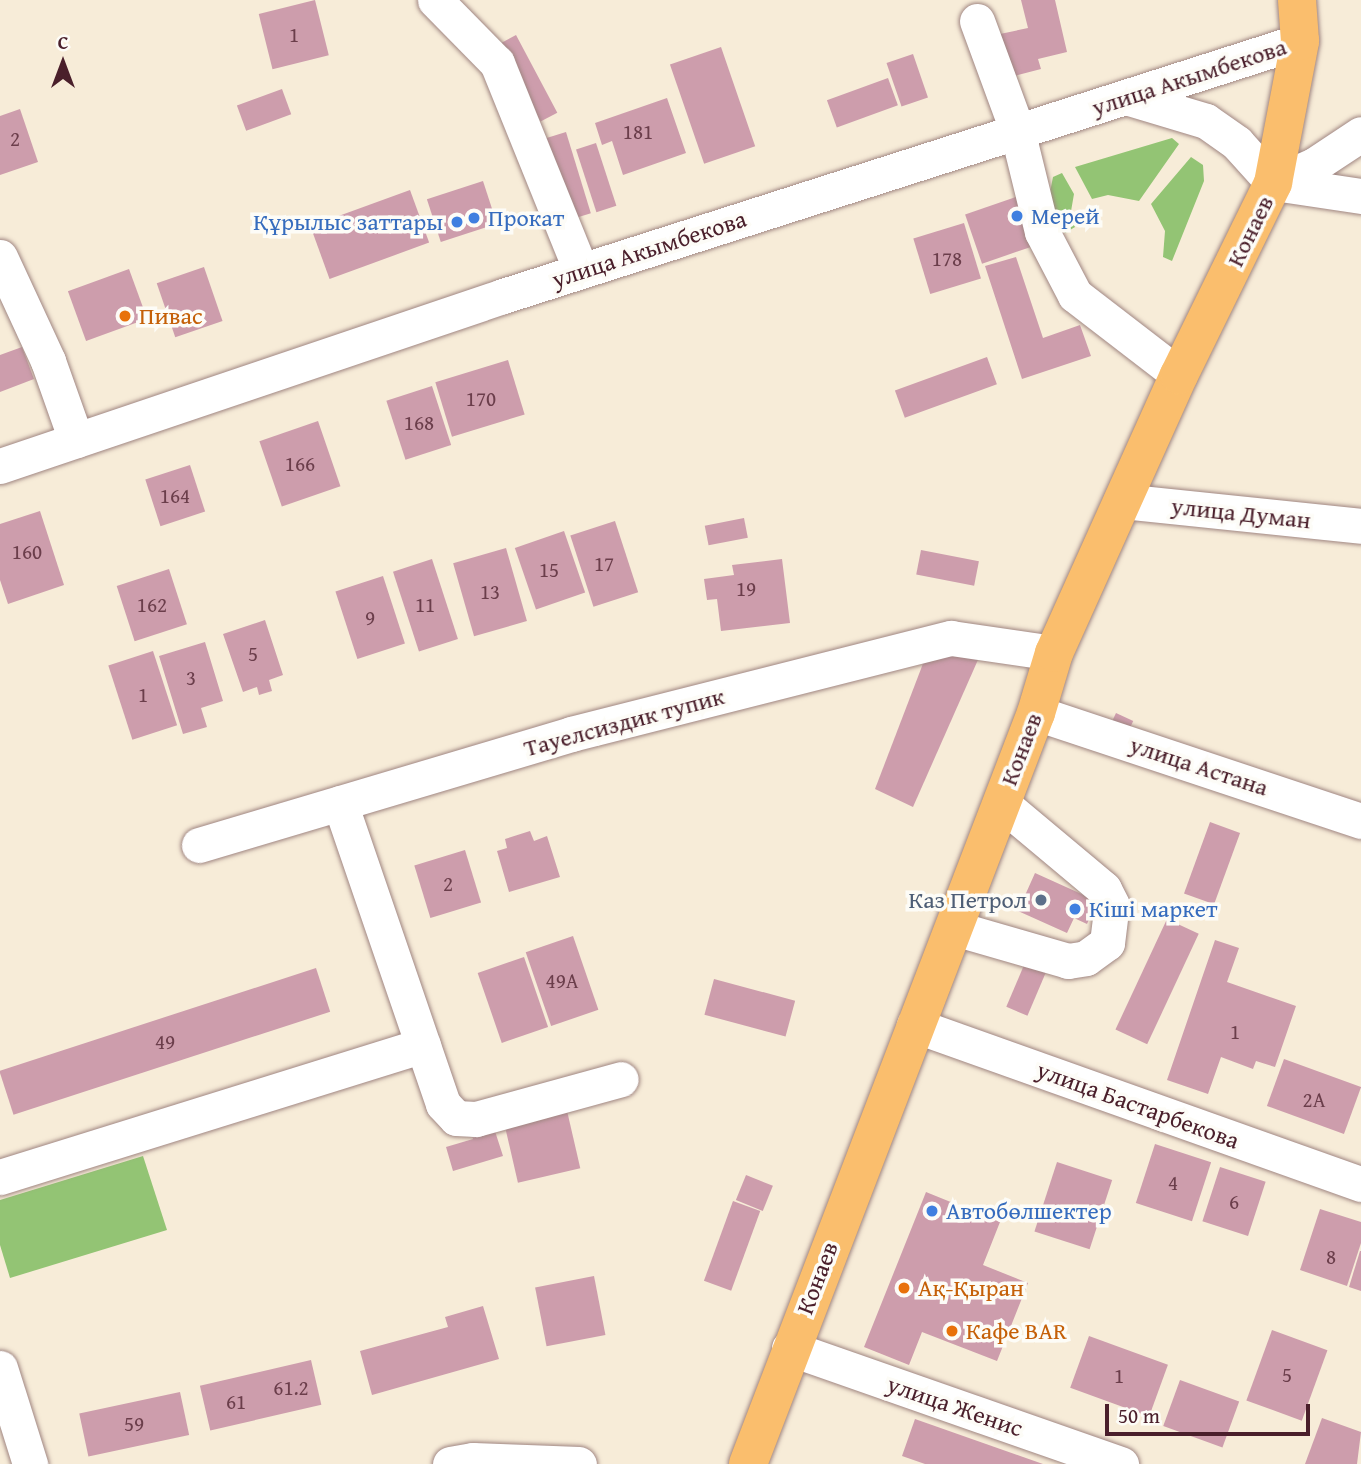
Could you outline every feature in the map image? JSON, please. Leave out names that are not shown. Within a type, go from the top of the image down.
[{"type":"main road","name":"Конаев","points":[[748,1464],[789,1348],[1036,713],[1054,653],[1179,375],[1273,183],[1300,41],[1297,0]]},
{"type":"street","points":[[435,0],[497,64],[580,271]]},
{"type":"street","points":[[977,21],[1017,130],[1042,232],[1075,295],[1179,375]]},
{"type":"street","name":"улица Акымбекова","points":[[0,466],[580,271],[1017,130],[1129,98],[1300,41]]},
{"type":"street","points":[[1129,98],[1206,121],[1237,143],[1273,183],[1361,196]]},
{"type":"street","points":[[1273,183],[1314,165],[1361,134]]},
{"type":"street","points":[[0,257],[48,361],[76,440]]},
{"type":"street","name":"улица Думан","points":[[1121,501],[1361,526]]},
{"type":"street","name":"Тауелсиздик тупик","points":[[198,845],[571,734],[951,638],[1054,653]]},
{"type":"street","name":"улица Астана","points":[[1036,713],[1361,821]]},
{"type":"street","points":[[340,803],[443,1104],[456,1118],[476,1119],[621,1079]]},
{"type":"street","points":[[954,928],[1068,961],[1086,958],[1107,943],[1111,905],[1104,889],[1001,803]]},
{"type":"street","name":"улица Бастарбекова","points":[[915,1026],[1361,1184]]},
{"type":"street","points":[[0,1177],[423,1045]]},
{"type":"street","name":"улица Женис","points":[[789,1348],[1121,1464]]},
{"type":"street","points":[[0,1368],[17,1445]]},
{"type":"street","points":[[450,1464],[473,1460],[579,1464]]},
{"type":"green space","points":[[1172,138],[1179,144],[1139,201],[1108,195],[1092,199],[1075,167]]},
{"type":"green space","points":[[1191,157],[1203,165],[1204,181],[1172,261],[1163,257],[1165,231],[1151,204]]},
{"type":"green space","points":[[1062,173],[1074,194],[1070,217],[1075,227],[1065,233],[1048,202],[1053,177]]},
{"type":"green space","points":[[143,1156],[167,1230],[10,1278],[0,1245],[0,1200]]},
{"type":"building","points":[[315,0],[329,55],[273,69],[259,14]]},
{"type":"building","points":[[1021,0],[1055,0],[1067,52],[1038,59],[1041,69],[1010,77],[1000,34],[1028,28]]},
{"type":"building","points":[[516,35],[557,113],[541,122],[499,44]]},
{"type":"building","points":[[721,47],[755,146],[704,164],[670,65]]},
{"type":"building","points":[[913,54],[928,97],[902,107],[887,63]]},
{"type":"building","points":[[888,78],[898,105],[837,127],[827,100]]},
{"type":"building","points":[[282,89],[291,114],[246,131],[237,105]]},
{"type":"building","points":[[667,98],[686,153],[623,175],[612,141],[602,145],[595,123]]},
{"type":"building","points":[[20,109],[38,162],[0,175],[0,116]]},
{"type":"building","points":[[566,132],[591,213],[570,220],[545,138]]},
{"type":"building","points":[[596,143],[616,206],[596,212],[576,149]]},
{"type":"building","points":[[483,181],[497,224],[441,242],[427,199]]},
{"type":"building","points":[[410,190],[429,243],[330,279],[310,226]]},
{"type":"building","points":[[1019,196],[1036,245],[982,264],[965,215]]},
{"type":"building","points":[[964,223],[981,278],[930,294],[913,238]]},
{"type":"building","points":[[1016,257],[1043,338],[1080,325],[1091,356],[1022,379],[985,266]]},
{"type":"building","points":[[204,267],[223,321],[175,337],[157,283]]},
{"type":"building","points":[[129,269],[147,319],[86,341],[68,291]]},
{"type":"building","points":[[22,347],[34,379],[0,392],[0,355]]},
{"type":"building","points":[[987,357],[997,384],[905,418],[895,391]]},
{"type":"building","points":[[508,360],[525,415],[452,437],[435,382]]},
{"type":"building","points":[[432,386],[451,445],[406,460],[386,401]]},
{"type":"building","points":[[318,421],[340,486],[282,506],[259,441]]},
{"type":"building","points":[[190,465],[205,512],[160,526],[145,480]]},
{"type":"building","points":[[40,511],[64,585],[8,604],[0,580],[0,524]]},
{"type":"building","points":[[744,518],[748,538],[709,545],[705,526]]},
{"type":"building","points":[[615,521],[638,592],[593,607],[570,536]]},
{"type":"building","points":[[564,531],[585,592],[536,609],[515,548]]},
{"type":"building","points":[[506,548],[527,621],[474,636],[453,563]]},
{"type":"building","points":[[921,550],[979,561],[974,586],[916,575]]},
{"type":"building","points":[[432,559],[458,639],[419,652],[393,572]]},
{"type":"building","points":[[782,559],[790,623],[721,631],[717,599],[707,600],[704,579],[734,575],[732,565]]},
{"type":"building","points":[[169,569],[187,624],[135,641],[117,586]]},
{"type":"building","points":[[383,576],[405,644],[357,659],[335,591]]},
{"type":"building","points":[[265,620],[283,675],[269,680],[272,691],[259,695],[257,687],[243,692],[223,634]]},
{"type":"building","points":[[205,642],[223,701],[201,708],[207,727],[183,734],[159,656]]},
{"type":"building","points":[[964,648],[981,653],[913,807],[875,789],[924,661]]},
{"type":"building","points":[[153,651],[177,725],[132,740],[108,666]]},
{"type":"building","points":[[1116,713],[1133,721],[1129,730],[1112,722]]},
{"type":"building","points":[[1210,822],[1240,833],[1214,904],[1184,893]]},
{"type":"building","points":[[530,831],[534,841],[547,836],[560,877],[509,892],[497,851],[507,848],[505,839]]},
{"type":"building","points":[[465,850],[481,903],[430,918],[414,865]]},
{"type":"building","points":[[1035,873],[1097,901],[1087,924],[1074,918],[1067,933],[1018,911]]},
{"type":"building","points":[[1167,919],[1199,934],[1147,1044],[1115,1030]]},
{"type":"building","points":[[573,936],[598,1010],[551,1026],[526,952]]},
{"type":"building","points":[[1215,940],[1239,948],[1227,982],[1296,1006],[1275,1067],[1256,1061],[1253,1069],[1221,1057],[1208,1094],[1167,1080]]},
{"type":"building","points":[[524,957],[548,1027],[502,1043],[478,973]]},
{"type":"building","points":[[1027,958],[1048,967],[1027,1016],[1006,1007]]},
{"type":"building","points":[[316,968],[330,1012],[14,1115],[0,1071]]},
{"type":"building","points":[[714,979],[795,1001],[786,1036],[704,1015]]},
{"type":"building","points":[[1284,1059],[1361,1087],[1344,1134],[1267,1106]]},
{"type":"building","points":[[565,1102],[580,1168],[518,1183],[503,1116]]},
{"type":"building","points":[[493,1125],[503,1156],[453,1171],[446,1147],[473,1139],[471,1132]]},
{"type":"building","points":[[1155,1144],[1211,1162],[1192,1221],[1136,1203]]},
{"type":"building","points":[[1057,1162],[1112,1180],[1090,1249],[1034,1231]]},
{"type":"building","points":[[1220,1167],[1266,1182],[1248,1236],[1202,1221]]},
{"type":"building","points":[[746,1175],[773,1186],[763,1211],[736,1200]]},
{"type":"building","points":[[926,1192],[1000,1222],[983,1265],[1028,1283],[997,1361],[922,1332],[909,1365],[864,1347]]},
{"type":"building","points":[[733,1201],[760,1211],[731,1291],[704,1281]]},
{"type":"building","points":[[1320,1209],[1361,1222],[1361,1243],[1347,1286],[1300,1270]]},
{"type":"building","points":[[1361,1251],[1361,1291],[1349,1287]]},
{"type":"building","points":[[594,1276],[605,1335],[547,1346],[535,1287]]},
{"type":"building","points":[[483,1306],[499,1359],[372,1395],[360,1351],[448,1327],[445,1317]]},
{"type":"building","points":[[1272,1330],[1327,1350],[1302,1421],[1246,1400]]},
{"type":"building","points":[[1089,1336],[1168,1365],[1149,1416],[1070,1388]]},
{"type":"building","points":[[311,1360],[321,1405],[210,1430],[200,1386]]},
{"type":"building","points":[[1180,1380],[1239,1402],[1222,1448],[1163,1426]]},
{"type":"building","points":[[180,1392],[189,1435],[88,1456],[79,1413]]},
{"type":"building","points":[[1322,1418],[1361,1432],[1357,1464],[1305,1464]]},
{"type":"building","points":[[915,1419],[1043,1464],[925,1464],[902,1456]]},
{"type":"place","name":"Мерей","points":[[1017,216]]},
{"type":"place","name":"Прокат","points":[[474,218]]},
{"type":"place","name":"Құрылыс заттары","points":[[457,222]]},
{"type":"place","name":"Пивас","points":[[125,316]]},
{"type":"place","name":"Каз Петрол","points":[[1041,900]]},
{"type":"place","name":"Кіші маркет","points":[[1075,909]]},
{"type":"place","name":"Автобөлшектер","points":[[932,1211]]},
{"type":"place","name":"Ақ-Қыран","points":[[904,1288]]},
{"type":"place","name":"Кафе BAR","points":[[952,1331]]}]
